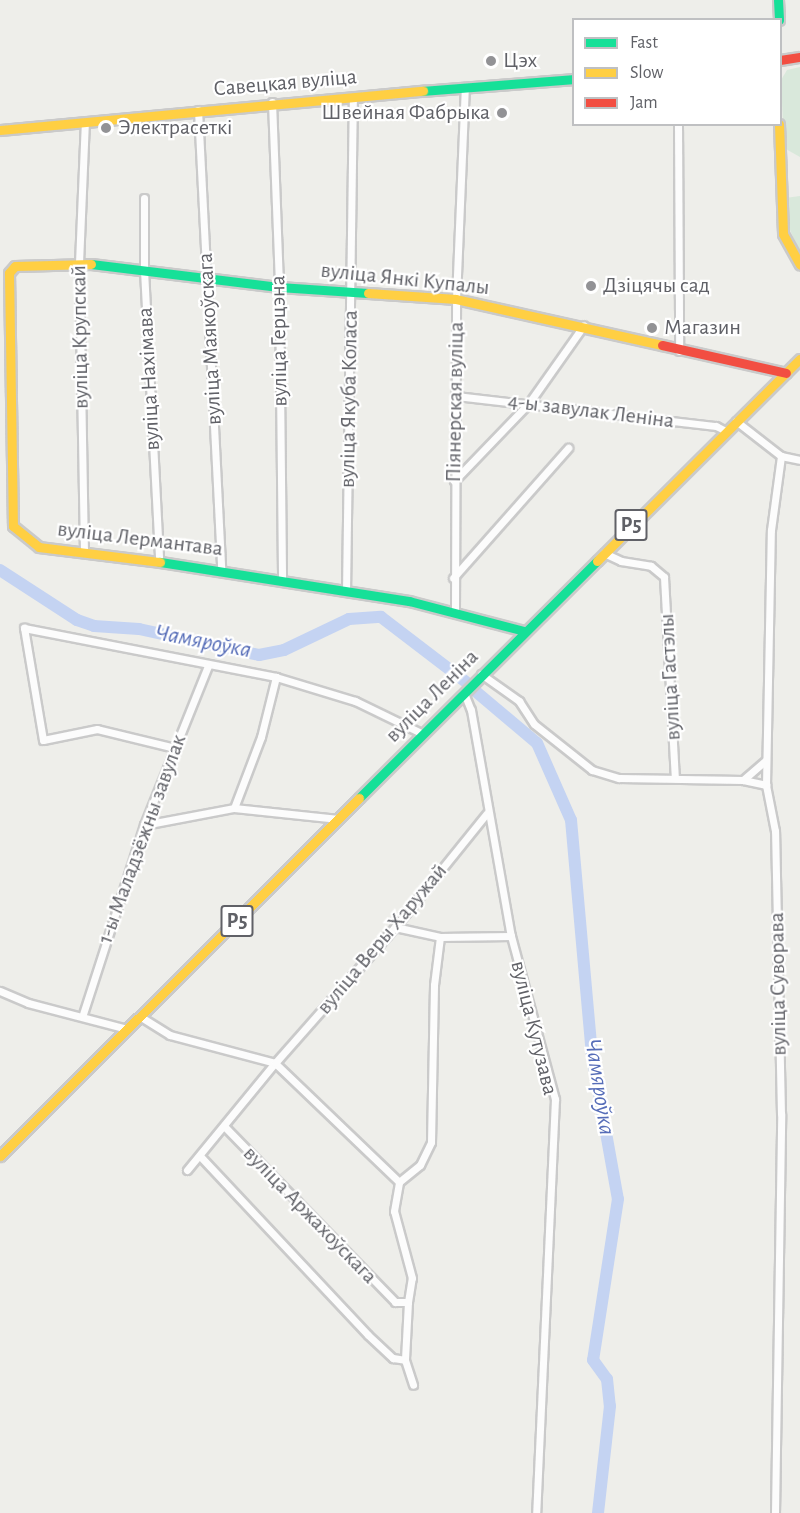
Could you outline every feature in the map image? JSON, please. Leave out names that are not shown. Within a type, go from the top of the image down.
[{"type":"street","points":[[778,0],[779,18]]},
{"type":"street","points":[[782,60],[800,57]]},
{"type":"street","name":"Савецкая вуліца","points":[[0,130],[272,102],[572,79]]},
{"type":"street","name":"Піянерская вуліца","points":[[455,610],[453,578],[456,299],[465,87]]},
{"type":"street","name":"вуліца Якуба Коласа","points":[[346,593],[353,97]]},
{"type":"street","name":"вуліца Герцэна","points":[[272,102],[279,287],[282,581]]},
{"type":"street","name":"вуліца Маякоўскага","points":[[198,110],[221,568]]},
{"type":"street","name":"вуліца Крупскай","points":[[84,552],[79,263],[85,122]]},
{"type":"street","points":[[678,126],[679,351]]},
{"type":"street","points":[[779,126],[783,234],[800,265]]},
{"type":"street","name":"вуліца Нахімава","points":[[144,198],[144,270],[159,561]]},
{"type":"street","name":"вуліца Янкі Купалы","points":[[15,266],[79,263],[207,276],[279,287],[456,299],[584,325],[679,351],[786,373]]},
{"type":"street","name":"вуліца Лермантава","points":[[15,266],[9,273],[13,526],[21,536],[39,547],[221,568],[346,593],[455,610],[524,631]]},
{"type":"street","points":[[454,481],[529,403],[584,325]]},
{"type":"street","name":"вуліца Леніна","points":[[0,1156],[339,819],[524,631],[800,359]]},
{"type":"street","name":"4-ы завулак Леніна","points":[[456,396],[716,426],[726,431]]},
{"type":"street","points":[[736,421],[781,456],[800,460]]},
{"type":"street","points":[[453,578],[568,448]]},
{"type":"street","name":"вуліца Суворава","points":[[775,1513],[781,1114],[775,831],[766,785],[766,760],[771,530],[781,456]]},
{"type":"street","name":"вуліца Гастэлы","points":[[604,553],[621,561],[651,566],[664,577],[675,777]]},
{"type":"street","points":[[175,748],[96,729],[42,740],[24,628],[208,666],[276,677],[355,701],[423,734]]},
{"type":"street","name":"1-ы Маладзёжны завулак","points":[[83,1014],[144,825],[208,666]]},
{"type":"street","points":[[481,674],[519,701],[534,724],[592,771],[619,778],[675,777],[743,780],[766,785]]},
{"type":"street","points":[[234,808],[261,737],[276,677]]},
{"type":"street","name":"вуліца Кутузава","points":[[464,692],[471,711],[487,813],[511,936],[555,1099],[536,1513]]},
{"type":"street","points":[[743,780],[766,760]]},
{"type":"street","points":[[144,825],[234,808],[339,819]]},
{"type":"street","name":"вуліца Веры Харужай","points":[[187,1170],[225,1127],[275,1063],[395,927],[487,813]]},
{"type":"street","points":[[395,927],[440,937],[511,936]]},
{"type":"street","points":[[413,1385],[405,1360],[408,1302],[412,1278],[394,1211],[399,1182],[420,1166],[432,1142],[434,985],[440,937]]},
{"type":"street","points":[[0,992],[28,1003],[83,1014],[128,1029]]},
{"type":"street","points":[[141,1017],[170,1035],[275,1063],[399,1182]]},
{"type":"street","name":"вуліца Аржахоўскага","points":[[225,1127],[395,1302],[408,1302]]},
{"type":"street","points":[[200,1156],[368,1335],[393,1358],[405,1360]]},
{"type":"green space","points":[[800,67],[800,157],[784,148],[782,78],[787,70]]},
{"type":"green space","points":[[800,196],[800,253],[787,223],[785,198]]},
{"type":"waterway","name":"Чамяроўка","points":[[0,570],[77,620],[94,626],[139,629],[259,655],[284,650],[349,619],[381,617],[466,682]]},
{"type":"waterway","name":"Чамяроўка","points":[[474,690],[537,743],[571,820],[592,1055],[618,1199],[593,1360],[607,1379],[610,1406],[598,1513]]},
{"type":"traffic: fast","points":[[778,0],[779,18]]},
{"type":"traffic: fast","points":[[423,91],[572,79]]},
{"type":"traffic: fast","points":[[91,264],[279,287],[368,293]]},
{"type":"traffic: fast","points":[[359,798],[597,561]]},
{"type":"traffic: fast","points":[[160,562],[409,601],[524,631]]},
{"type":"traffic: slow","points":[[0,130],[423,91]]},
{"type":"traffic: slow","points":[[779,126],[783,234],[800,265]]},
{"type":"traffic: slow","points":[[91,264],[15,266],[9,273],[13,526],[39,547],[160,562]]},
{"type":"traffic: slow","points":[[368,293],[456,299],[662,345]]},
{"type":"traffic: slow","points":[[597,561],[800,359]]},
{"type":"traffic: slow","points":[[0,1156],[359,798]]},
{"type":"traffic: jam","points":[[782,60],[800,57]]},
{"type":"traffic: jam","points":[[662,345],[786,373]]},
{"type":"place","name":"Цэх","points":[[491,61]]},
{"type":"place","name":"Швейная Фабрыка","points":[[502,113]]},
{"type":"place","name":"Электрасеткі","points":[[106,128]]},
{"type":"place","name":"Дзіцячы сад","points":[[591,286]]},
{"type":"place","name":"Магазин","points":[[652,328]]}]
